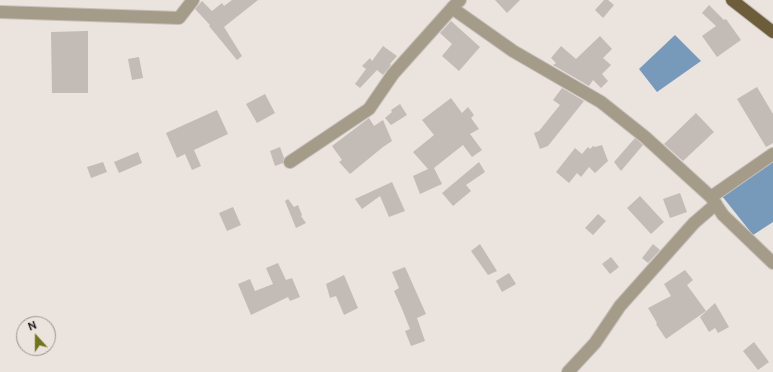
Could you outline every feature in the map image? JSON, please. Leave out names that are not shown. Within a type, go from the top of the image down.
[{"type":"main road","points":[[732,0],[773,32]]},
{"type":"street","points":[[1,8],[179,18],[193,0]]},
{"type":"street","points":[[290,162],[369,109],[393,74],[457,3]]},
{"type":"street","points":[[457,3],[452,8],[513,51],[601,102],[645,137],[713,201],[723,215],[773,263]]},
{"type":"street","points":[[568,372],[595,342],[620,306],[713,201],[773,154]]},
{"type":"water","points":[[675,35],[701,61],[657,92],[639,69]]},
{"type":"water","points":[[773,161],[773,222],[753,235],[722,196]]},
{"type":"building","points":[[232,0],[258,0],[224,27],[242,56],[237,60],[209,26],[210,25],[195,9],[202,1],[212,11],[222,3],[224,6]]},
{"type":"building","points":[[495,0],[520,0],[507,13]]},
{"type":"building","points":[[604,0],[608,0],[614,5],[603,18],[595,10]]},
{"type":"building","points":[[709,5],[724,20],[726,19],[741,40],[717,57],[702,36],[716,26],[702,13]]},
{"type":"building","points":[[451,21],[480,47],[459,71],[442,56],[452,44],[440,33]]},
{"type":"building","points":[[88,31],[88,93],[52,93],[51,32]]},
{"type":"building","points":[[600,36],[612,49],[603,58],[611,65],[602,74],[608,81],[601,88],[593,80],[589,86],[553,65],[556,63],[551,58],[561,46],[576,59]]},
{"type":"building","points":[[383,46],[397,56],[383,75],[377,70],[360,88],[355,84],[366,69],[362,66],[370,58],[372,61]]},
{"type":"building","points":[[139,57],[143,78],[132,80],[128,59]]},
{"type":"building","points":[[757,87],[773,114],[773,143],[766,147],[737,99]]},
{"type":"building","points":[[562,88],[584,101],[548,146],[540,149],[534,133],[539,131],[560,105],[553,100]]},
{"type":"building","points":[[265,94],[275,113],[257,123],[246,104]]},
{"type":"building","points":[[451,98],[462,113],[468,107],[474,115],[471,118],[479,129],[470,134],[482,150],[472,157],[463,145],[434,168],[442,184],[420,194],[413,176],[428,169],[413,152],[434,135],[422,120]]},
{"type":"building","points":[[400,104],[407,115],[391,125],[385,118],[392,112],[391,110]]},
{"type":"building","points":[[217,110],[228,134],[194,150],[201,166],[192,170],[185,154],[177,158],[166,133]]},
{"type":"building","points":[[696,113],[714,132],[683,161],[664,144]]},
{"type":"building","points":[[369,118],[374,126],[383,120],[392,141],[350,174],[339,162],[342,160],[332,146]]},
{"type":"building","points":[[635,138],[643,145],[621,171],[614,162]]},
{"type":"building","points":[[602,145],[608,161],[595,173],[589,167],[581,177],[577,173],[569,183],[556,172],[575,148],[582,154],[588,147],[590,149],[593,146],[595,147]]},
{"type":"building","points":[[280,147],[284,158],[283,163],[275,166],[270,151]]},
{"type":"building","points":[[138,152],[142,163],[119,173],[114,162]]},
{"type":"building","points":[[103,162],[107,172],[91,178],[87,167]]},
{"type":"building","points":[[479,162],[485,172],[466,185],[471,191],[453,206],[442,193]]},
{"type":"building","points":[[392,182],[405,211],[389,217],[380,196],[362,209],[355,199]]},
{"type":"building","points":[[680,193],[687,212],[670,218],[663,199]]},
{"type":"building","points":[[640,196],[664,222],[651,234],[627,208]]},
{"type":"building","points":[[288,199],[294,207],[298,205],[302,215],[301,216],[306,223],[296,228],[285,201]]},
{"type":"building","points":[[233,207],[241,225],[227,231],[219,213]]},
{"type":"building","points":[[598,214],[606,221],[593,235],[585,228]]},
{"type":"building","points":[[480,244],[497,271],[488,275],[471,251]]},
{"type":"building","points":[[653,244],[660,250],[648,263],[642,258]]},
{"type":"building","points":[[611,257],[619,267],[610,274],[602,264]]},
{"type":"building","points":[[278,263],[286,280],[292,278],[300,297],[290,301],[288,297],[251,315],[238,284],[250,279],[255,291],[273,284],[266,268]]},
{"type":"building","points":[[405,267],[426,314],[417,318],[425,341],[411,346],[405,331],[410,329],[394,291],[399,288],[392,272]]},
{"type":"building","points":[[685,270],[693,280],[687,285],[706,311],[666,339],[648,308],[671,296],[664,284]]},
{"type":"building","points":[[509,273],[516,284],[502,292],[496,281]]},
{"type":"building","points":[[344,275],[358,308],[344,315],[336,296],[330,298],[326,284]]},
{"type":"building","points":[[715,303],[729,327],[718,333],[715,328],[709,332],[700,317]]},
{"type":"building","points":[[754,342],[769,362],[758,370],[743,351]]}]
